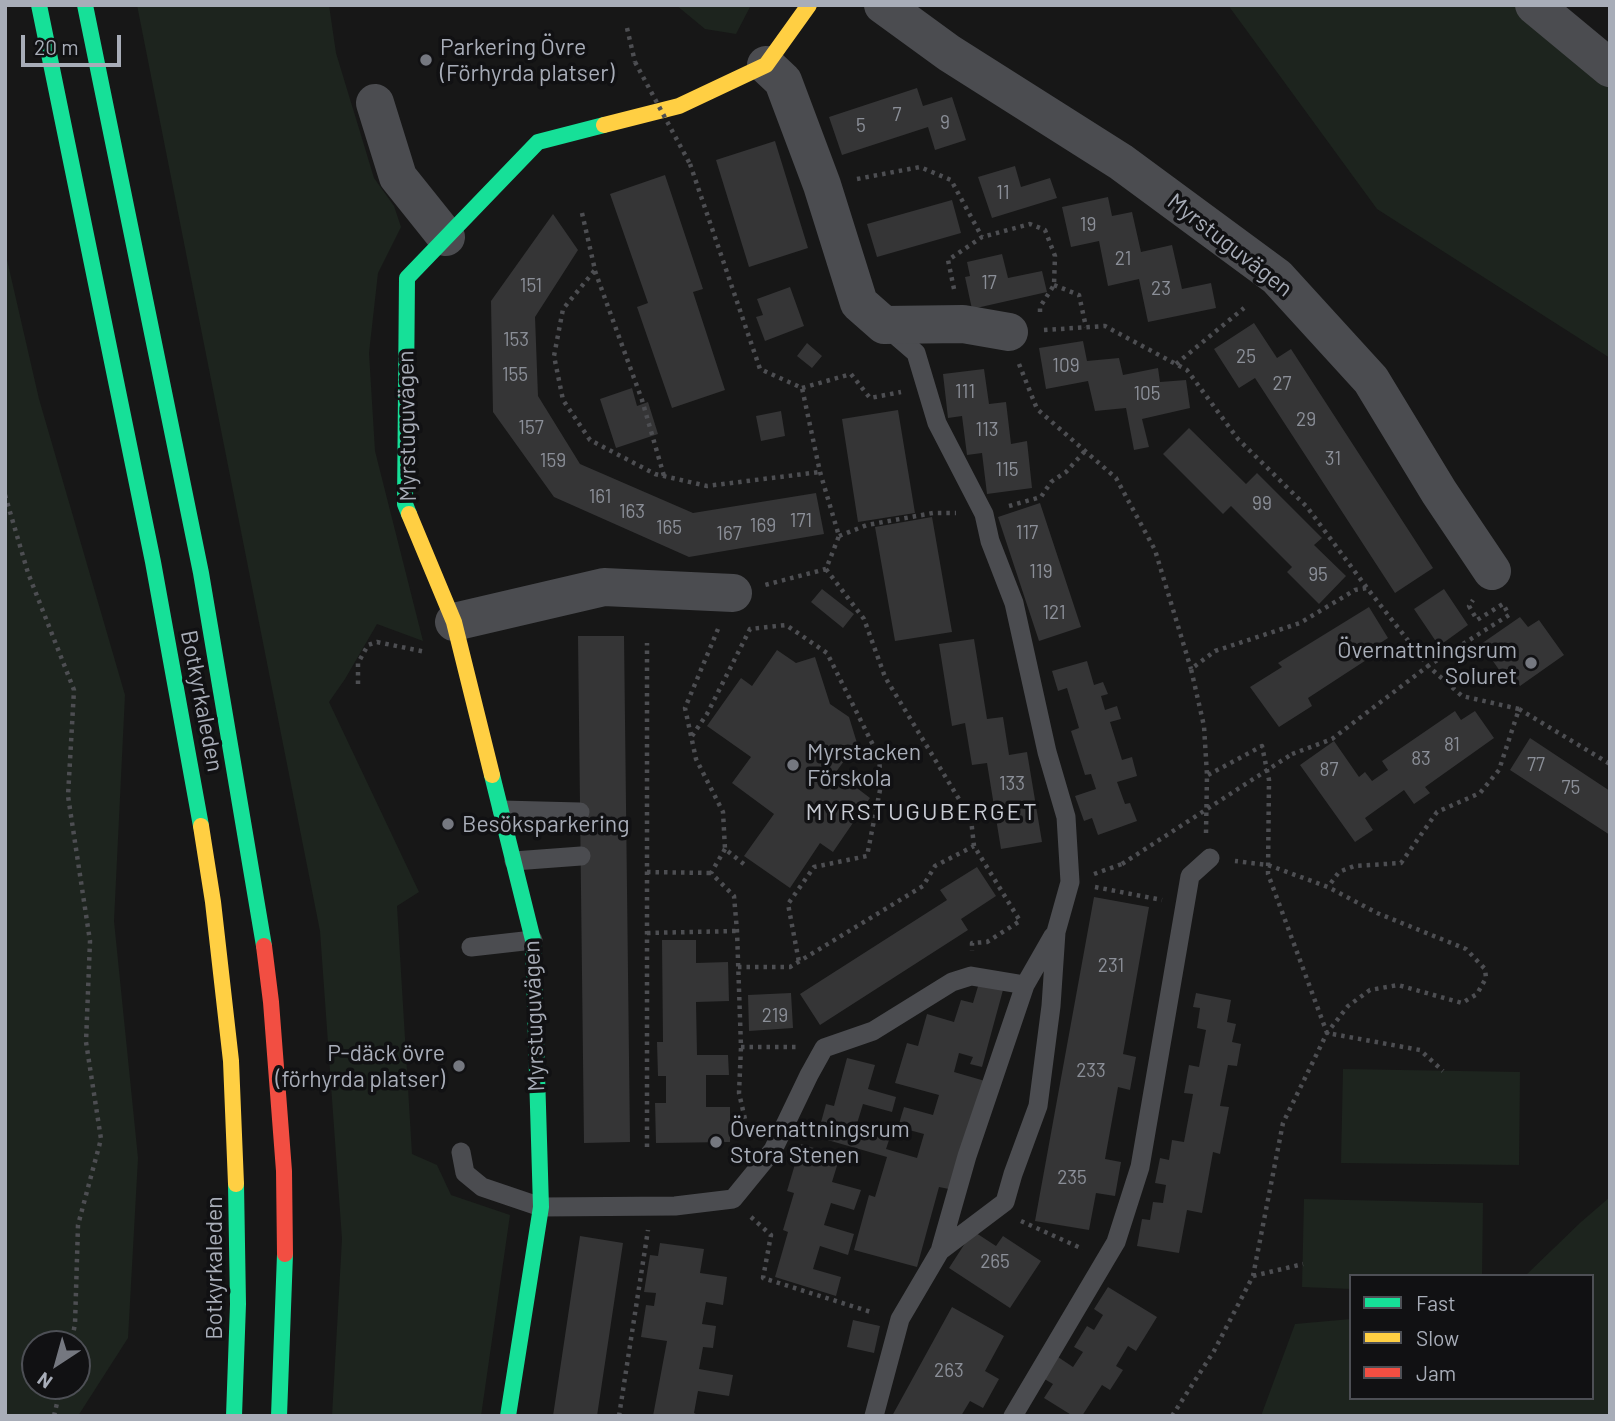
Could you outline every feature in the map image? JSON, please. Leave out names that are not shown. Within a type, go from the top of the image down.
[{"type":"main road","name":"Botkyrkaleden","points":[[39,5],[134,460],[191,761],[213,902],[231,1061],[236,1142],[238,1304],[234,1416]]},
{"type":"main road","name":"Botkyrkaleden","points":[[85,5],[201,573],[260,918],[271,1002],[284,1171],[285,1294],[279,1416]]},
{"type":"main road","name":"Myrstuguvägen","points":[[508,1416],[541,1207],[533,940],[454,622],[405,504],[407,278],[538,142],[679,106],[766,65],[809,5]]},
{"type":"street","name":"Myrstuguvägen","points":[[883,5],[949,53],[1121,162],[1277,276],[1371,380],[1439,492],[1492,571]]},
{"type":"street","points":[[1534,5],[1610,68]]},
{"type":"street","points":[[766,65],[783,81],[822,186],[859,303],[884,325],[962,324],[1026,331]]},
{"type":"street","points":[[375,103],[398,177],[446,237]]},
{"type":"street","points":[[454,622],[604,587],[733,593]]},
{"type":"lane","points":[[884,325],[916,353],[937,424],[984,514],[990,541],[1014,603],[1046,752],[1066,817],[1070,882],[1056,932],[1051,1006],[1038,1106],[1005,1202],[940,1251]]},
{"type":"lane","points":[[502,810],[580,812]]},
{"type":"lane","points":[[514,861],[580,856]]},
{"type":"lane","points":[[1013,1416],[1116,1242],[1140,1167],[1190,876],[1210,858]]},
{"type":"lane","points":[[874,1416],[900,1320],[940,1251],[967,1156],[1025,985],[1056,932]]},
{"type":"lane","points":[[471,947],[533,940]]},
{"type":"lane","points":[[461,1152],[465,1173],[482,1187],[541,1207],[675,1206],[733,1199],[773,1150],[824,1048],[873,1031],[952,982],[971,976],[1025,985]]},
{"type":"path","points":[[627,28],[635,62],[690,164],[760,369],[802,388],[851,374],[870,398],[926,387]]},
{"type":"path","points":[[822,186],[920,167],[951,180],[982,237]]},
{"type":"path","points":[[582,213],[595,270],[642,400],[664,476]]},
{"type":"path","points":[[962,324],[948,260],[982,237],[1030,224],[1045,230],[1055,256],[1054,285],[1026,331],[1037,409],[1116,478],[1155,550],[1191,669],[1204,726],[1207,775],[1206,836],[1210,858],[1268,865],[1328,887],[1377,913],[1466,949],[1485,969],[1486,978],[1477,995],[1462,1003],[1398,985],[1370,990],[1348,1006],[1326,1033],[1283,1123],[1253,1276],[1214,1350],[1172,1416]]},
{"type":"path","points":[[595,270],[563,309],[554,356],[563,400],[590,440],[655,474],[707,486],[820,472]]},
{"type":"path","points":[[1054,285],[1079,295],[1086,327]]},
{"type":"path","points":[[1176,364],[1244,308]]},
{"type":"path","points":[[1026,331],[1105,326],[1187,370],[1238,439],[1307,507],[1428,666],[1462,696],[1519,709],[1610,764]]},
{"type":"path","points":[[802,388],[820,472],[839,536],[826,569]]},
{"type":"path","points":[[839,536],[867,525],[933,513],[984,514],[1041,497],[1051,482],[1066,472],[1085,451]]},
{"type":"path","points":[[5,495],[28,573],[74,690],[68,796],[90,941],[86,1042],[101,1139],[78,1225],[74,1330]]},
{"type":"path","points":[[711,873],[725,849],[723,812],[696,759],[685,708],[733,593],[826,569]]},
{"type":"path","points":[[826,569],[864,620],[886,677],[971,819],[974,846],[1020,921],[988,942],[972,943],[971,976]]},
{"type":"path","points":[[1191,669],[1215,650],[1300,623],[1355,590],[1367,588]]},
{"type":"path","points":[[1122,864],[1292,754],[1332,739],[1428,666],[1509,615]]},
{"type":"path","points":[[692,736],[707,715],[750,629],[786,625],[827,653],[879,757],[881,785],[867,856],[814,867],[788,904],[799,962]]},
{"type":"path","points":[[358,684],[358,663],[368,645],[377,642],[394,644]]},
{"type":"path","points":[[647,1147],[648,643]]},
{"type":"path","points":[[1328,887],[1339,873],[1354,866],[1401,863],[1437,812],[1480,793],[1499,770],[1519,709]]},
{"type":"path","points":[[1207,775],[1262,746],[1269,780],[1268,874],[1326,1033]]},
{"type":"path","points":[[738,967],[790,967],[923,886],[935,866],[974,846]]},
{"type":"path","points":[[725,849],[745,865]]},
{"type":"path","points":[[647,872],[711,873],[734,896],[741,1046],[739,1093],[747,1128],[773,1150]]},
{"type":"path","points":[[1070,882],[1185,905]]},
{"type":"path","points":[[647,933],[737,930]]},
{"type":"path","points":[[1326,1033],[1420,1050],[1443,1071]]},
{"type":"path","points":[[741,1046],[824,1048]]},
{"type":"path","points":[[619,1416],[652,1206]]},
{"type":"path","points":[[1023,1224],[1106,1259]]},
{"type":"path","points":[[771,1236],[763,1278],[858,1309]]},
{"type":"path","points":[[1253,1276],[1303,1265]]},
{"type":"shaded area","points":[[137,5],[329,5],[336,53],[374,178],[394,206],[401,227],[378,273],[369,353],[375,451],[423,641],[377,624],[329,702],[419,892],[397,906],[412,1154],[437,1165],[451,1195],[510,1215],[481,1416],[332,1416],[342,1239],[320,931]]},
{"type":"shaded area","points":[[676,5],[751,5],[736,34],[705,29]]},
{"type":"shaded area","points":[[1228,5],[1517,5],[1610,87],[1610,358],[1377,209]]},
{"type":"shaded area","points":[[5,251],[39,399],[125,695],[114,921],[138,1158],[128,1338],[91,1396],[91,1330],[21,1330],[21,1400],[88,1400],[78,1416],[5,1416]]},
{"type":"shaded area","points":[[1343,1069],[1520,1072],[1519,1165],[1341,1163]]},
{"type":"shaded area","points":[[1610,1197],[1610,1416],[1261,1416],[1295,1324],[1349,1319],[1349,1400],[1594,1400],[1594,1274],[1527,1274]]},
{"type":"shaded area","points":[[1304,1199],[1483,1203],[1482,1274],[1349,1274],[1349,1289],[1302,1287]]},
{"type":"building","points":[[917,88],[923,106],[952,97],[966,140],[935,150],[928,127],[842,155],[829,117]]},
{"type":"building","points":[[775,141],[808,248],[749,267],[716,160]]},
{"type":"building","points":[[1015,166],[1021,187],[1050,178],[1057,198],[992,218],[978,177]]},
{"type":"building","points":[[665,175],[703,289],[693,292],[725,390],[672,408],[637,307],[648,303],[610,194]]},
{"type":"building","points":[[1108,197],[1112,216],[1132,212],[1141,252],[1172,245],[1182,289],[1211,283],[1216,308],[1148,322],[1139,279],[1108,286],[1099,241],[1071,247],[1062,207]]},
{"type":"building","points":[[952,200],[961,233],[877,257],[867,224]]},
{"type":"building","points":[[553,214],[578,250],[535,317],[538,396],[580,464],[693,513],[816,493],[824,534],[689,557],[554,497],[493,412],[491,301]]},
{"type":"building","points":[[1002,254],[1008,278],[1042,271],[1047,292],[972,309],[965,277],[970,276],[967,262]]},
{"type":"building","points":[[790,287],[804,326],[765,341],[756,317],[763,315],[757,299]]},
{"type":"building","points":[[1254,323],[1277,358],[1291,349],[1433,568],[1395,593],[1255,378],[1239,388],[1214,349]]},
{"type":"building","points":[[1083,341],[1087,361],[1119,358],[1123,375],[1158,368],[1160,382],[1186,380],[1190,408],[1142,419],[1149,447],[1134,450],[1126,408],[1095,411],[1088,381],[1046,389],[1039,348]]},
{"type":"building","points":[[807,343],[822,356],[812,368],[797,356]]},
{"type":"building","points":[[984,369],[989,404],[1006,402],[1011,444],[1027,441],[1032,488],[987,494],[982,453],[967,455],[962,416],[948,418],[943,374]]},
{"type":"building","points":[[632,388],[637,406],[648,402],[658,434],[616,448],[600,399]]},
{"type":"building","points":[[898,410],[915,513],[858,522],[842,419]]},
{"type":"building","points":[[781,411],[785,436],[761,441],[756,416]]},
{"type":"building","points":[[1189,428],[1246,484],[1257,473],[1322,538],[1314,545],[1346,576],[1319,604],[1287,572],[1292,567],[1231,506],[1223,514],[1163,454]]},
{"type":"building","points":[[1040,503],[1081,627],[1039,641],[998,517]]},
{"type":"building","points":[[932,517],[952,632],[895,641],[875,527]]},
{"type":"building","points":[[822,589],[854,614],[843,628],[811,602]]},
{"type":"building","points":[[1444,589],[1468,625],[1439,646],[1414,609]]},
{"type":"building","points":[[1369,607],[1388,638],[1374,647],[1377,653],[1308,698],[1312,706],[1279,727],[1250,687],[1282,667],[1278,663]]},
{"type":"building","points":[[1520,617],[1528,627],[1539,620],[1564,655],[1520,686],[1508,669],[1502,674],[1481,644]]},
{"type":"building","points":[[578,636],[624,636],[630,1142],[584,1143]]},
{"type":"building","points":[[974,639],[987,719],[1003,717],[1009,755],[1027,752],[1042,842],[1001,849],[987,763],[972,765],[965,723],[952,726],[939,644]]},
{"type":"building","name":"Myrstacken Förskola","points":[[777,650],[796,663],[815,657],[830,704],[849,717],[857,743],[836,772],[870,798],[833,852],[820,843],[790,888],[744,856],[774,814],[732,783],[751,757],[707,726],[741,678],[752,686]]},
{"type":"building","points":[[1087,661],[1094,685],[1103,682],[1108,694],[1101,696],[1105,710],[1117,706],[1121,719],[1110,722],[1122,760],[1132,757],[1137,776],[1117,782],[1125,804],[1130,803],[1137,821],[1098,835],[1092,818],[1084,821],[1075,796],[1096,789],[1091,774],[1085,775],[1071,731],[1079,728],[1067,688],[1058,691],[1052,671]]},
{"type":"building","points":[[1455,711],[1461,720],[1475,711],[1494,738],[1425,787],[1430,793],[1414,804],[1404,790],[1365,818],[1373,830],[1355,842],[1300,765],[1334,741],[1359,777],[1365,772],[1372,781],[1388,770],[1382,761]]},
{"type":"building","points":[[1530,738],[1610,791],[1610,835],[1510,770]]},
{"type":"building","points":[[977,867],[996,896],[961,919],[968,930],[820,1025],[800,994],[947,900],[940,890]]},
{"type":"building","points":[[1094,897],[1149,907],[1123,1054],[1136,1057],[1130,1090],[1118,1087],[1105,1159],[1121,1162],[1115,1196],[1096,1193],[1089,1230],[1035,1221]]},
{"type":"building","points":[[662,940],[696,940],[696,963],[728,962],[729,1001],[696,1002],[697,1055],[728,1055],[729,1075],[706,1075],[706,1107],[730,1107],[730,1142],[656,1143],[655,1103],[666,1103],[666,1076],[658,1076],[657,1042],[663,1042]]},
{"type":"building","points":[[979,983],[1003,990],[982,1067],[970,1064],[973,1057],[959,1053],[954,1072],[985,1081],[949,1189],[939,1187],[917,1267],[854,1250],[869,1195],[875,1197],[887,1157],[817,1137],[826,1104],[834,1106],[847,1058],[875,1065],[868,1089],[896,1097],[892,1112],[863,1104],[855,1130],[889,1140],[886,1149],[917,1158],[924,1134],[898,1127],[904,1107],[933,1115],[939,1095],[895,1083],[907,1043],[918,1046],[927,1014],[954,1022],[961,1000],[973,1003]]},
{"type":"building","points":[[791,993],[793,1028],[749,1031],[748,995]]},
{"type":"building","points":[[1196,993],[1231,1000],[1227,1022],[1236,1024],[1232,1042],[1241,1044],[1237,1066],[1228,1065],[1220,1106],[1229,1107],[1220,1154],[1213,1152],[1202,1213],[1187,1210],[1179,1253],[1137,1246],[1142,1219],[1150,1220],[1153,1202],[1163,1203],[1166,1185],[1155,1183],[1160,1158],[1169,1160],[1172,1140],[1184,1142],[1193,1094],[1184,1093],[1189,1065],[1199,1067],[1206,1030],[1197,1028],[1200,1008],[1193,1007]]},
{"type":"building","points":[[801,1144],[840,1156],[832,1182],[861,1190],[854,1210],[831,1203],[824,1225],[854,1234],[848,1255],[820,1246],[813,1269],[841,1277],[836,1296],[775,1277],[788,1232],[783,1230],[794,1193],[787,1191]]},
{"type":"building","points":[[973,1231],[996,1246],[1003,1236],[1041,1261],[1010,1308],[949,1268]]},
{"type":"building","points":[[580,1236],[623,1243],[597,1416],[553,1416]]},
{"type":"building","points":[[660,1243],[704,1249],[700,1273],[727,1277],[723,1305],[706,1302],[702,1324],[716,1326],[713,1348],[703,1347],[699,1369],[733,1375],[729,1396],[698,1391],[694,1413],[700,1416],[653,1416],[667,1341],[641,1337],[646,1305],[654,1306],[656,1293],[644,1292],[650,1255],[658,1256]]},
{"type":"building","points":[[1108,1287],[1157,1317],[1136,1351],[1128,1346],[1116,1366],[1123,1370],[1110,1390],[1102,1385],[1082,1416],[1073,1416],[1044,1398],[1053,1384],[1041,1377],[1055,1355],[1073,1367],[1083,1352],[1074,1347],[1087,1326],[1094,1330],[1103,1315],[1094,1309]]},
{"type":"building","points":[[952,1307],[1004,1336],[985,1371],[999,1379],[983,1408],[970,1401],[961,1416],[892,1416]]},
{"type":"building","points":[[853,1320],[880,1326],[874,1353],[847,1347]]},
{"type":"traffic: fast","points":[[39,5],[153,562],[201,826]]},
{"type":"traffic: fast","points":[[85,5],[201,573],[264,946]]},
{"type":"traffic: fast","points":[[409,514],[405,504],[407,278],[538,142],[604,125]]},
{"type":"traffic: fast","points":[[492,775],[533,940],[541,1207],[508,1416]]},
{"type":"traffic: fast","points":[[234,1416],[238,1304],[236,1184]]},
{"type":"traffic: fast","points":[[279,1416],[285,1254]]},
{"type":"traffic: slow","points":[[604,125],[679,106],[766,65],[809,5]]},
{"type":"traffic: slow","points":[[409,514],[454,622],[492,775]]},
{"type":"traffic: slow","points":[[201,826],[213,902],[231,1061],[236,1184]]},
{"type":"traffic: jam","points":[[264,946],[284,1171],[285,1254]]},
{"type":"place","name":"Parkering Övre (Förhyrda platser)","points":[[426,60]]},
{"type":"place","name":"Övernattningsrum Soluret","points":[[1531,663]]},
{"type":"place","name":"Myrstacken Förskola","points":[[793,765]]},
{"type":"place","name":"Besöksparkering","points":[[448,824]]},
{"type":"place","name":"P-däck övre (förhyrda platser)","points":[[459,1066]]},
{"type":"place","name":"Övernattningsrum Stora Stenen","points":[[716,1142]]},
{"type":"district","name":"MYRSTUGUBERGET","points":[[922,812]]}]
